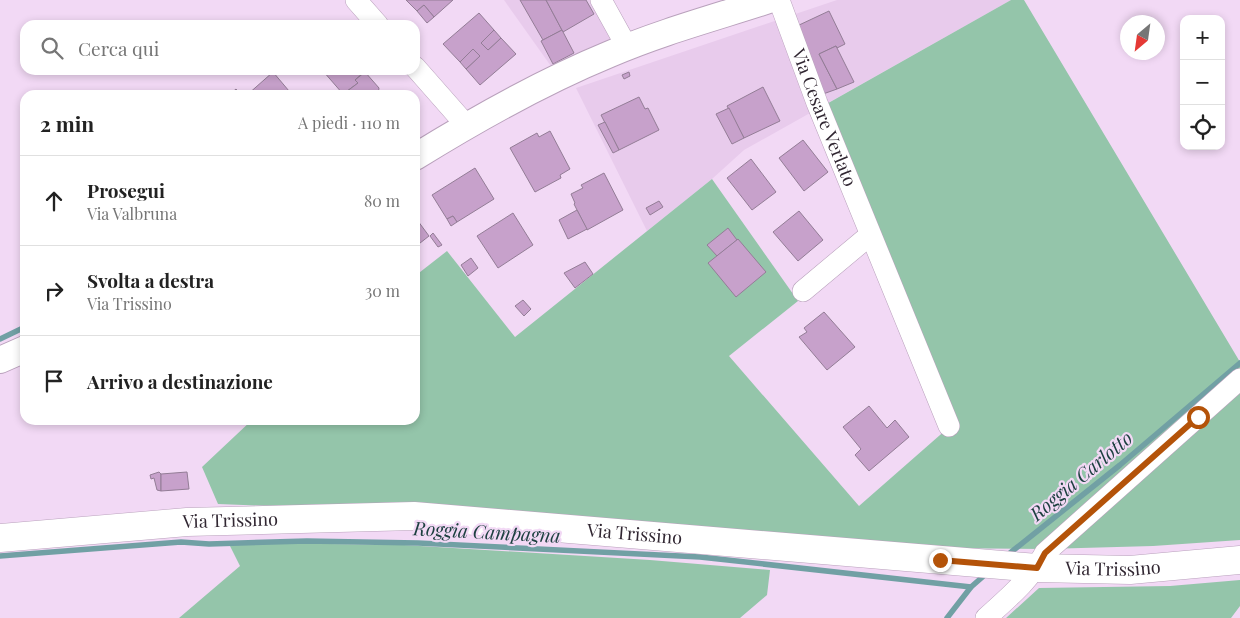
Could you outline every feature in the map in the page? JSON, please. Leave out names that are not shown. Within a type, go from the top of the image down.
[{"type":"main road","name":"Via Trissino","points":[[0,538],[187,522],[414,516],[1037,568],[1130,570],[1240,560]]},
{"type":"street","points":[[356,0],[374,20]]},
{"type":"street","points":[[601,0],[627,47]]},
{"type":"street","points":[[420,154],[466,125],[578,68],[627,47],[769,0]]},
{"type":"street","name":"Via Cesare Verlato","points":[[779,0],[817,103],[949,426]]},
{"type":"street","points":[[420,73],[466,125]]},
{"type":"street","points":[[803,291],[870,235]]},
{"type":"street","points":[[0,360],[20,351]]},
{"type":"street","points":[[986,618],[1026,581],[1037,568],[1045,553],[1240,379]]},
{"type":"shaded area","points":[[504,0],[613,0],[632,33],[553,69]]},
{"type":"shaded area","points":[[837,0],[1011,0],[744,150],[712,179],[647,231],[576,88]]},
{"type":"green space","points":[[1011,0],[1024,0],[1240,362],[1240,540],[1153,546],[1045,549],[933,548],[406,511],[218,504],[202,467],[247,425],[420,425],[420,272],[447,251],[515,337],[712,179],[798,301],[729,356],[859,506],[948,428],[823,106]]},
{"type":"green space","points":[[229,544],[404,545],[650,560],[770,570],[767,595],[740,618],[179,618],[240,566]]},
{"type":"green space","points":[[1240,580],[1240,606],[1231,618],[1006,618],[1039,588],[1170,586]]},
{"type":"building","points":[[406,0],[453,0],[434,17],[424,5],[417,11]]},
{"type":"building","points":[[520,0],[546,0],[562,30],[543,40]]},
{"type":"building","points":[[546,0],[586,0],[594,14],[563,32]]},
{"type":"building","points":[[424,5],[434,17],[427,23],[417,11]]},
{"type":"building","points":[[829,11],[845,44],[819,54],[837,89],[823,94],[797,26]]},
{"type":"building","points":[[479,13],[494,30],[481,43],[488,50],[501,38],[516,54],[480,85],[466,69],[480,56],[473,49],[460,62],[443,44]]},
{"type":"building","points":[[494,30],[501,38],[488,50],[481,43]]},
{"type":"building","points":[[562,30],[574,53],[553,64],[541,41]]},
{"type":"building","points":[[836,46],[854,82],[837,89],[819,54]]},
{"type":"building","points":[[473,49],[480,56],[466,69],[460,62]]},
{"type":"building","points":[[629,72],[630,76],[624,79],[622,75]]},
{"type":"building","points":[[270,75],[276,75],[288,90],[253,90]]},
{"type":"building","points":[[326,75],[360,75],[355,80],[358,83],[348,90],[340,90]]},
{"type":"building","points":[[361,75],[368,75],[379,90],[349,90],[358,83],[355,80]]},
{"type":"building","points":[[763,87],[780,121],[744,138],[727,106]]},
{"type":"building","points":[[639,97],[645,109],[648,108],[659,130],[619,150],[601,115]]},
{"type":"building","points":[[729,108],[744,138],[732,144],[716,114]]},
{"type":"building","points":[[605,122],[619,150],[613,153],[598,125]]},
{"type":"building","points":[[550,131],[570,169],[560,175],[561,178],[535,192],[510,148],[537,133],[539,137]]},
{"type":"building","points":[[803,140],[828,172],[804,191],[779,158]]},
{"type":"building","points":[[751,159],[776,192],[752,210],[727,178]]},
{"type":"building","points":[[475,168],[494,199],[457,222],[453,216],[447,219],[432,195]]},
{"type":"building","points":[[604,173],[623,210],[587,230],[571,194],[583,188],[581,185]]},
{"type":"building","points":[[659,201],[663,207],[650,215],[646,208]]},
{"type":"building","points":[[577,210],[587,229],[568,239],[559,220]]},
{"type":"building","points":[[799,211],[823,240],[798,261],[773,232]]},
{"type":"building","points":[[513,213],[533,245],[498,268],[477,236]]},
{"type":"building","points":[[453,216],[457,222],[451,226],[447,219]]},
{"type":"building","points":[[420,224],[429,236],[420,243]]},
{"type":"building","points":[[728,228],[737,240],[717,256],[707,245]]},
{"type":"building","points":[[433,233],[442,245],[438,247],[430,236]]},
{"type":"building","points":[[738,239],[766,272],[736,297],[708,263]]},
{"type":"building","points":[[471,258],[478,268],[468,276],[461,265]]},
{"type":"building","points":[[585,262],[593,274],[575,288],[564,273]]},
{"type":"building","points":[[523,300],[531,309],[524,316],[515,306]]},
{"type":"building","points":[[824,312],[855,347],[827,370],[799,337],[807,332],[804,328]]},
{"type":"building","points":[[869,406],[887,428],[895,420],[909,437],[869,471],[855,455],[861,449],[843,427]]},
{"type":"building","points":[[159,472],[161,474],[161,491],[157,490],[154,478],[151,479],[150,475]]},
{"type":"building","points":[[187,472],[189,489],[161,491],[161,474]]},
{"type":"waterway","points":[[0,339],[20,329]]},
{"type":"waterway","name":"Roggia Carlotto","points":[[1005,557],[1120,465],[1240,363]]},
{"type":"waterway","name":"Roggia Campagna","points":[[0,556],[181,542],[209,544],[307,541],[418,543],[700,557],[971,587]]},
{"type":"waterway","name":"Roggia Carlotto","points":[[947,618],[971,587],[987,573]]},
{"type":"route","points":[[940,560],[1037,568],[1045,553],[1198,417]]}]
